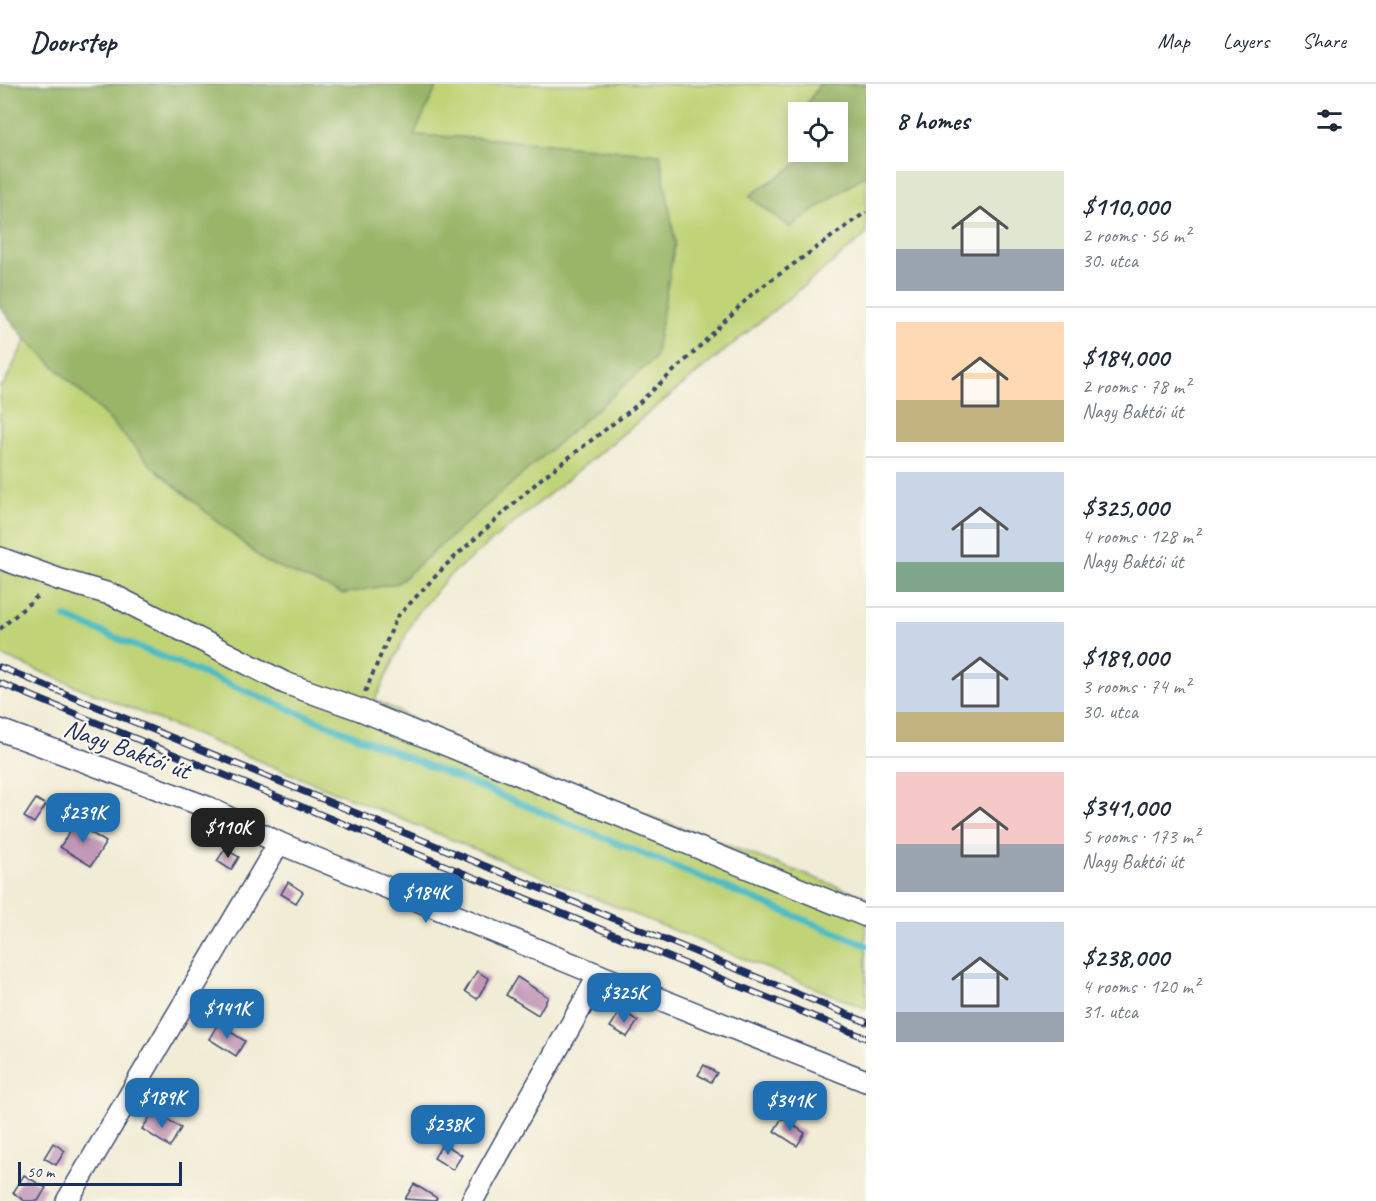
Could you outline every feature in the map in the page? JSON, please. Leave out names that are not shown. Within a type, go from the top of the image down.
[{"type":"street","points":[[0,558],[58,579],[113,595],[285,682],[358,709],[866,916]]},
{"type":"street","name":"Nagy Baktói út","points":[[0,730],[207,807],[279,843],[599,975],[866,1081]]},
{"type":"street","points":[[67,1201],[279,843]]},
{"type":"street","points":[[472,1201],[599,975]]},
{"type":"path","points":[[358,709],[397,617],[447,564],[542,478],[631,410],[689,357],[752,294],[866,212]]},
{"type":"path","points":[[0,630],[58,579]]},
{"type":"green space","points":[[0,84],[438,84],[414,135],[493,139],[660,154],[675,242],[655,358],[398,583],[343,594],[266,562],[154,468],[106,416],[26,339],[0,307]]},
{"type":"green space","points":[[438,84],[820,84],[808,102],[788,102],[788,162],[800,162],[749,196],[790,227],[866,174],[866,235],[448,577],[414,618],[375,700],[491,757],[866,897],[866,1009],[0,655],[0,386],[4,384],[26,339],[106,416],[154,468],[266,562],[493,139],[413,135]]},
{"type":"green space","points":[[820,84],[866,84],[866,174],[790,227],[749,196],[800,162],[848,162],[848,102],[808,102]]},
{"type":"building","points":[[36,799],[46,805],[34,823],[24,817]]},
{"type":"building","points":[[75,823],[106,842],[91,866],[60,847]]},
{"type":"building","points":[[225,849],[239,857],[231,870],[217,861]]},
{"type":"building","points":[[288,882],[303,892],[296,903],[281,894]]},
{"type":"building","points":[[477,971],[489,979],[477,999],[465,991]]},
{"type":"building","points":[[517,977],[548,997],[538,1015],[506,995]]},
{"type":"building","points":[[621,1010],[638,1021],[627,1037],[610,1027]]},
{"type":"building","points":[[218,1024],[245,1041],[236,1056],[209,1039]]},
{"type":"building","points":[[704,1065],[717,1073],[711,1082],[698,1075]]},
{"type":"building","points":[[154,1111],[181,1128],[170,1147],[142,1129]]},
{"type":"building","points":[[782,1118],[805,1133],[797,1146],[774,1131]]},
{"type":"building","points":[[53,1143],[65,1151],[56,1165],[44,1158]]},
{"type":"building","points":[[443,1143],[462,1155],[453,1170],[434,1158]]},
{"type":"building","points":[[24,1175],[46,1188],[38,1201],[25,1201],[13,1193]]},
{"type":"building","points":[[414,1184],[437,1198],[435,1201],[405,1199]]},
{"type":"waterway","points":[[65,617],[866,945]]},
{"type":"railway","points":[[0,667],[866,1022]]},
{"type":"railway","points":[[0,683],[866,1038]]}]
